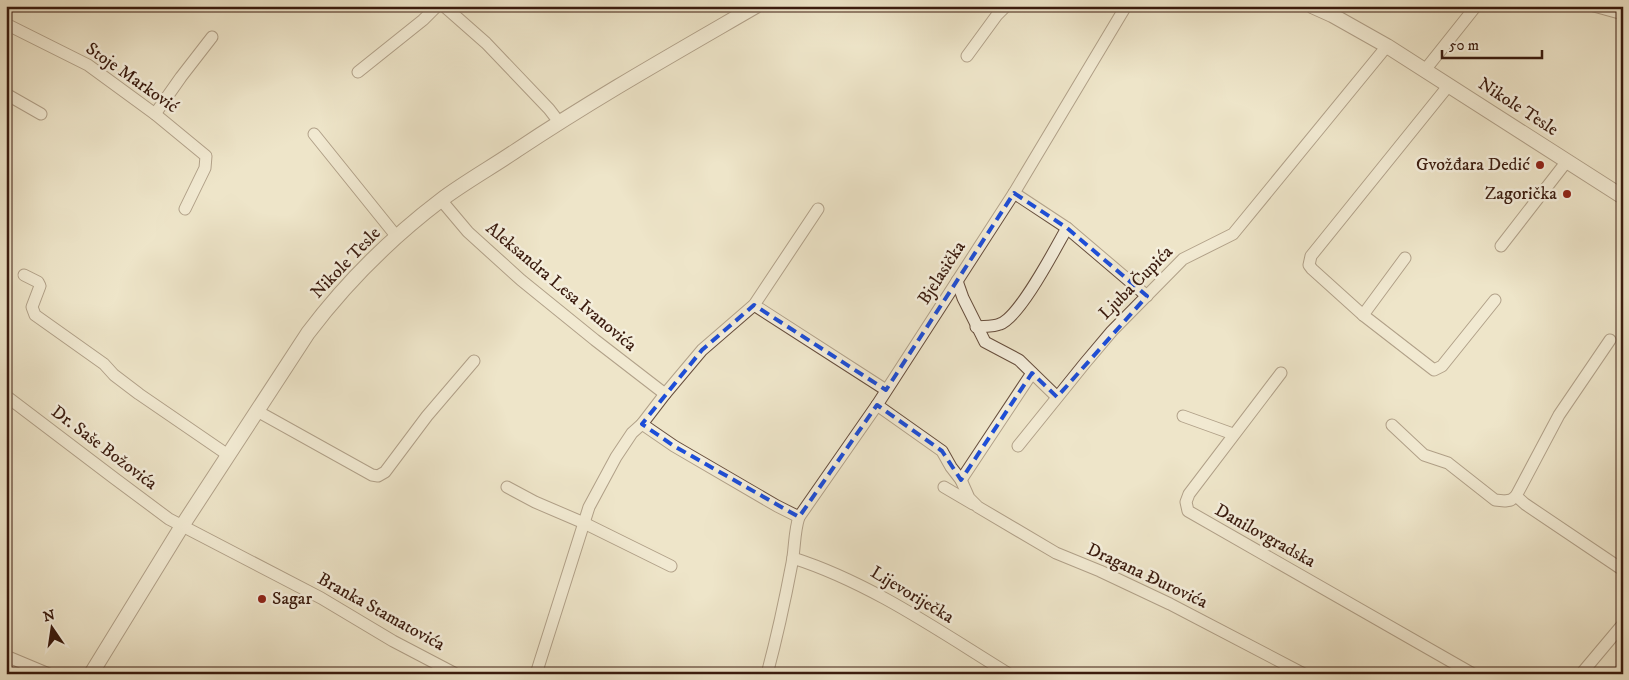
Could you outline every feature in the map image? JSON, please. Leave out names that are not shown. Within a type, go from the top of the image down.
[{"type":"street","points":[[358,72],[423,20],[437,6]]},
{"type":"street","points":[[444,6],[486,42],[559,122]]},
{"type":"street","name":"Nikole Tesle","points":[[91,674],[182,526],[308,333],[328,306],[397,237],[441,200],[629,78],[756,6]]},
{"type":"street","points":[[967,56],[997,15],[1006,6]]},
{"type":"street","name":"Bjelasička","points":[[767,674],[776,642],[793,558],[796,525],[799,517],[877,405],[1014,194],[1126,6]]},
{"type":"street","name":"Nikole Tesle","points":[[1312,6],[1387,46],[1623,196]]},
{"type":"street","points":[[1425,70],[1476,6]]},
{"type":"street","points":[[1594,6],[1623,14]]},
{"type":"street","name":"Stoje Marković","points":[[6,24],[88,65],[155,114],[206,156],[205,168],[185,209]]},
{"type":"street","points":[[155,114],[181,76],[212,37]]},
{"type":"street","name":"Ljuba Čupića","points":[[1018,446],[1112,331],[1183,259],[1233,234],[1387,46]]},
{"type":"street","points":[[1449,85],[1311,256],[1310,265],[1312,269],[1363,315],[1434,370],[1442,366],[1495,300]]},
{"type":"street","points":[[6,94],[41,114]]},
{"type":"street","points":[[314,134],[397,237]]},
{"type":"street","points":[[1501,246],[1567,161]]},
{"type":"street","points":[[1014,194],[1067,228],[1147,296]]},
{"type":"street","name":"Aleksandra Lesa Ivanovića","points":[[441,200],[468,232],[521,280],[664,394]]},
{"type":"street","points":[[536,674],[589,507],[616,457],[632,433],[642,424],[664,394],[702,350],[754,305],[818,208]]},
{"type":"street","points":[[976,327],[999,324],[1008,319],[1022,302],[1067,228]]},
{"type":"street","points":[[1363,315],[1405,258]]},
{"type":"street","points":[[24,275],[38,282],[40,286],[32,307],[35,315],[104,364],[114,375],[139,394],[228,455]]},
{"type":"street","points":[[957,281],[976,327],[985,342],[1019,360],[1057,397]]},
{"type":"street","points":[[754,305],[886,390]]},
{"type":"street","points":[[1392,425],[1424,455],[1448,463],[1495,500],[1505,502],[1516,496],[1559,416],[1610,340]]},
{"type":"street","points":[[257,411],[372,475],[378,476],[385,472],[474,361]]},
{"type":"street","points":[[962,480],[1032,373]]},
{"type":"street","name":"Danilovgradska","points":[[1281,373],[1189,494],[1186,507],[1191,514],[1473,674]]},
{"type":"street","name":"Dr. Saše Božovića","points":[[6,396],[114,478],[182,526]]},
{"type":"street","name":"Dragana Đurovića","points":[[877,405],[942,451],[962,480],[969,498],[978,506]]},
{"type":"street","points":[[1183,416],[1233,434]]},
{"type":"street","points":[[642,424],[674,446],[799,517]]},
{"type":"street","points":[[507,487],[534,502],[584,523],[671,566]]},
{"type":"street","name":"Dragana Đurovića","points":[[944,487],[1056,553],[1100,571],[1170,604],[1304,674]]},
{"type":"street","points":[[1516,496],[1623,570]]},
{"type":"street","name":"Branka Stamatovića","points":[[182,526],[321,598],[393,641],[456,674]]},
{"type":"street","name":"Lijevoriječka","points":[[793,558],[838,574],[873,591],[1009,674]]},
{"type":"street","points":[[1581,674],[1623,624]]},
{"type":"street","points":[[6,656],[49,674]]},
{"type":"highlighted area","points":[[1014,193],[1067,228],[1147,296],[1057,397],[1032,373],[961,480],[942,451],[877,405],[799,517],[674,446],[642,424],[702,350],[754,305],[886,390]]},
{"type":"place","name":"Gvožđara Dedić","points":[[1540,165]]},
{"type":"place","name":"Zagorička","points":[[1567,194]]},
{"type":"place","name":"Sagar","points":[[262,599]]}]
